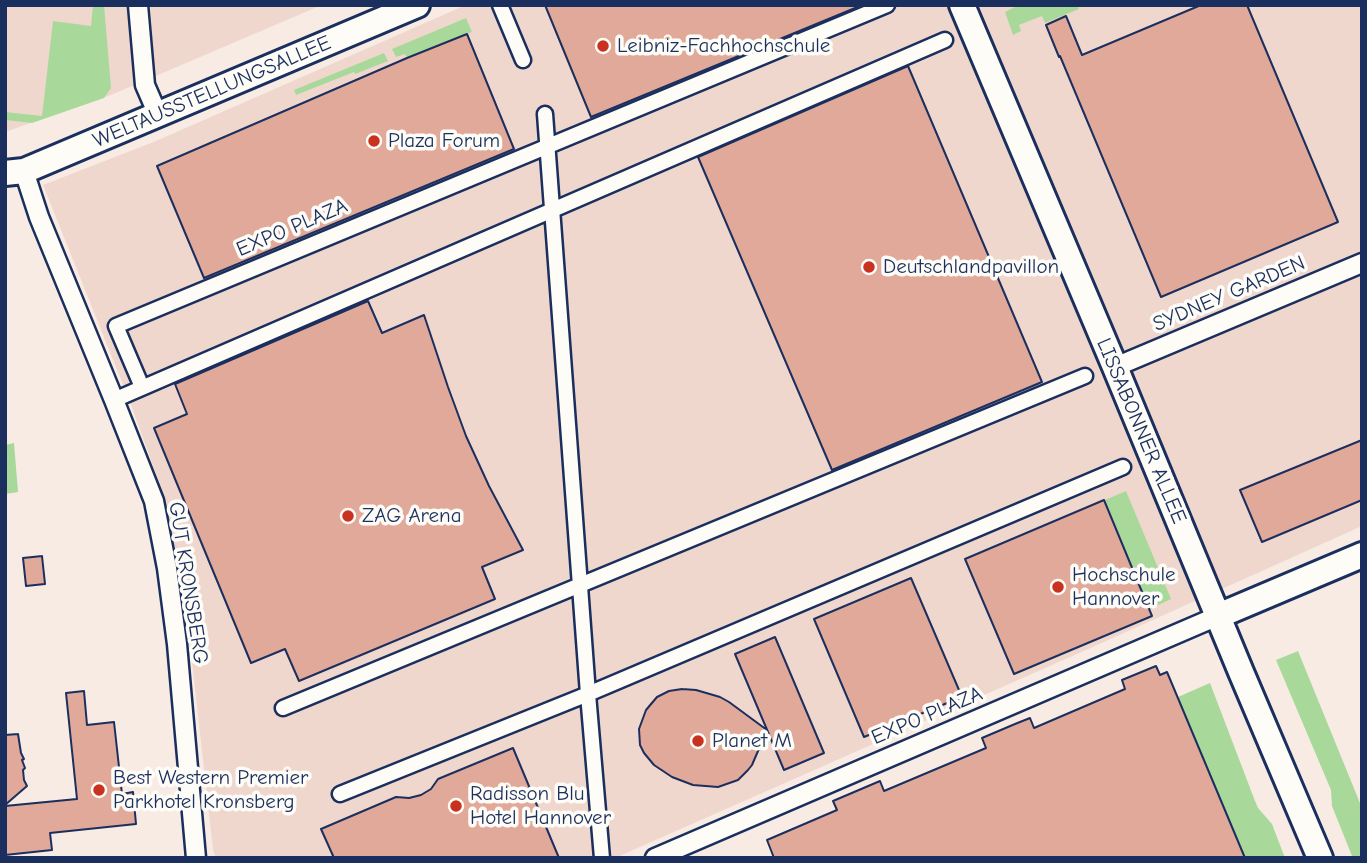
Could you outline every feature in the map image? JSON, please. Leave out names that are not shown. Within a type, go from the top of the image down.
[{"type":"main road","name":"WELTAUSSTELLUNGSALLEE","points":[[14,172],[158,115],[417,5]]},
{"type":"main road","name":"LISSABONNER ALLEE","points":[[963,6],[1320,858]]},
{"type":"main road","points":[[1218,616],[1362,555]]},
{"type":"street","points":[[138,5],[145,85],[158,115]]},
{"type":"street","points":[[500,5],[523,60]]},
{"type":"street","name":"EXPO PLAZA","points":[[142,387],[116,326],[887,5]]},
{"type":"street","points":[[114,400],[945,40]]},
{"type":"street","points":[[545,114],[602,858]]},
{"type":"street","name":"GUT KRONSBERG","points":[[14,172],[38,217],[153,501],[167,568],[177,644],[196,858]]},
{"type":"street","name":"SYDNEY GARDEN","points":[[1115,367],[1362,263]]},
{"type":"street","points":[[283,708],[1085,376]]},
{"type":"street","points":[[340,794],[588,694],[1123,467]]},
{"type":"street","name":"EXPO PLAZA","points":[[655,858],[1218,616]]},
{"type":"shaded area","points":[[5,5],[322,5],[111,95],[5,132]]},
{"type":"shaded area","points":[[466,5],[1362,5],[1362,526],[615,858],[216,858],[185,598],[160,485],[130,402],[43,185],[156,141]]},
{"type":"green space","points":[[93,5],[104,5],[111,88],[104,98],[32,123],[5,120],[5,112],[42,116],[53,21],[91,26]]},
{"type":"green space","points":[[1019,5],[1077,5],[1079,9],[1045,23],[1042,16],[1019,25],[1021,31],[1013,35],[1005,12]]},
{"type":"green space","points":[[466,18],[472,32],[407,58],[405,54],[396,57],[392,49]]},
{"type":"green space","points":[[384,53],[388,61],[296,95],[294,90]]},
{"type":"green space","points":[[14,443],[18,492],[5,494],[5,445]]},
{"type":"green space","points":[[1126,491],[1171,599],[1150,609],[1105,500]]},
{"type":"green space","points":[[1298,651],[1362,808],[1362,856],[1357,858],[1352,856],[1332,806],[1331,790],[1276,660]]},
{"type":"green space","points":[[1210,683],[1258,808],[1272,824],[1285,858],[1245,858],[1178,697]]},
{"type":"building","points":[[545,5],[860,5],[860,6],[591,117]]},
{"type":"building","points":[[1201,5],[1247,5],[1338,222],[1161,297],[1046,25],[1066,16],[1082,55]]},
{"type":"building","name":"Plaza Forum","points":[[467,34],[514,149],[204,278],[157,166]]},
{"type":"building","name":"Deutschlandpavillon","points":[[908,66],[1042,382],[832,470],[698,157]]},
{"type":"building","name":"ZAG Arena","points":[[368,301],[382,333],[424,315],[466,436],[523,550],[482,567],[495,599],[299,681],[285,649],[251,663],[154,428],[187,414],[175,384]]},
{"type":"building","points":[[1362,440],[1362,500],[1262,542],[1240,490]]},
{"type":"building","name":"Hochschule Hannover","points":[[1104,500],[1152,616],[1014,674],[965,559]]},
{"type":"building","points":[[42,556],[45,584],[26,586],[23,558]]},
{"type":"building","points":[[911,578],[962,697],[864,737],[814,619]]},
{"type":"building","points":[[775,637],[824,753],[784,770],[735,654]]},
{"type":"building","points":[[1156,666],[1160,675],[1167,672],[1245,858],[774,858],[767,840],[837,810],[833,801],[880,781],[884,791],[986,748],[982,738],[1015,724],[1030,718],[1034,728],[1125,689],[1122,680]]},
{"type":"building","name":"Planet M","points":[[682,689],[720,697],[767,730],[752,765],[738,780],[718,787],[693,785],[672,777],[654,765],[644,753],[640,745],[639,729],[646,710],[657,697]]},
{"type":"building","name":"Best Western Premier Parkhotel Kronsberg","points":[[84,691],[87,725],[114,722],[122,794],[133,792],[136,824],[50,833],[52,850],[5,855],[5,806],[77,799],[66,693]]},
{"type":"building","points":[[18,734],[27,786],[5,805],[5,735]]},
{"type":"building","name":"Radisson Blu Hotel Hannover","points":[[513,748],[559,858],[334,858],[321,829],[396,797],[421,795],[431,789],[438,779]]},
{"type":"place","name":"Leibniz-Fachhochschule","points":[[603,46]]},
{"type":"place","name":"Plaza Forum","points":[[374,141]]},
{"type":"place","name":"Deutschlandpavillon","points":[[869,267]]},
{"type":"place","name":"ZAG Arena","points":[[348,516]]},
{"type":"place","name":"Hochschule Hannover","points":[[1058,587]]},
{"type":"place","name":"Planet M","points":[[698,741]]},
{"type":"place","name":"Best Western Premier Parkhotel Kronsberg","points":[[99,790]]},
{"type":"place","name":"Radisson Blu Hotel Hannover","points":[[456,806]]}]
